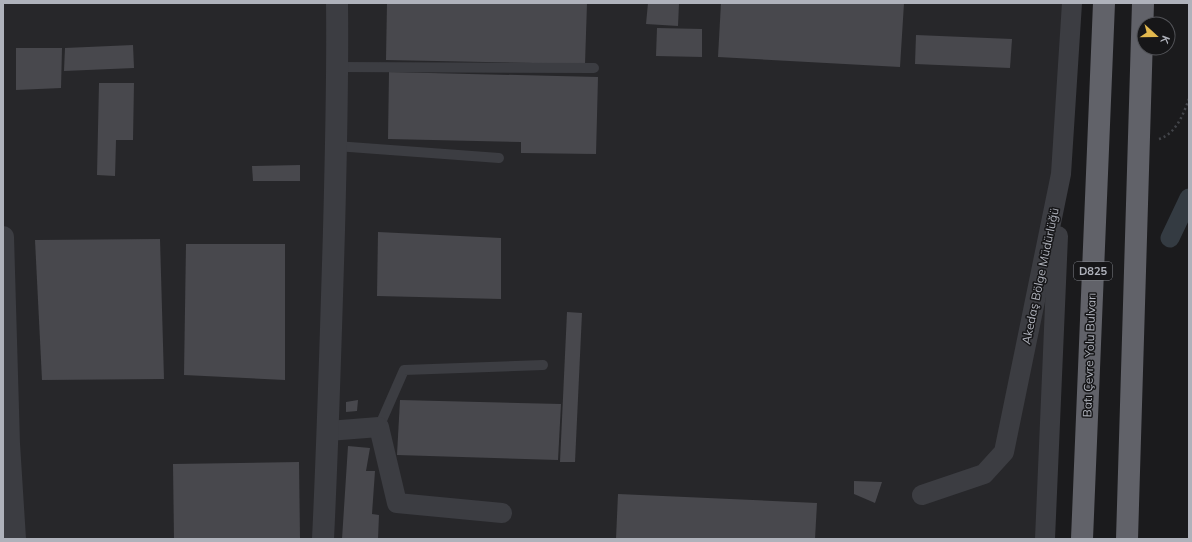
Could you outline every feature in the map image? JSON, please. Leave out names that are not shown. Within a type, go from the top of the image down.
[{"type":"highway","name":"Batı Çevre Yolu Bulvarı","points":[[1082,539],[1104,3]]},
{"type":"highway","points":[[1126,539],[1143,3]]},
{"type":"street","points":[[323,539],[328,431],[336,146],[338,67],[337,3]]},
{"type":"street","name":"Akedaş Bölge Müdürlüğü","points":[[922,495],[984,474],[1004,452],[1061,174],[1072,3]]},
{"type":"street","points":[[1046,539],[1061,174]]},
{"type":"street","points":[[3,237],[9,444],[15,539]]},
{"type":"street","points":[[328,431],[379,427],[397,503],[502,513]]},
{"type":"lane","points":[[338,67],[594,68]]},
{"type":"lane","points":[[336,146],[499,158]]},
{"type":"lane","points":[[379,427],[404,370],[543,364]]},
{"type":"path","points":[[1139,145],[1164,137],[1179,124],[1189,99]]},
{"type":"shaded area","points":[[3,3],[1066,3],[1037,539],[3,539]]},
{"type":"building","points":[[387,3],[587,3],[585,64],[386,60]]},
{"type":"building","points":[[648,3],[679,3],[678,26],[646,24]]},
{"type":"building","points":[[721,3],[904,3],[900,67],[718,57]]},
{"type":"building","points":[[657,28],[702,29],[702,57],[656,56]]},
{"type":"building","points":[[916,35],[1012,39],[1010,68],[915,64]]},
{"type":"building","points":[[133,45],[134,68],[64,71],[65,48]]},
{"type":"building","points":[[16,48],[62,48],[61,88],[16,90]]},
{"type":"building","points":[[389,72],[598,77],[596,154],[521,153],[521,142],[388,139]]},
{"type":"building","points":[[99,83],[134,83],[133,140],[116,140],[115,176],[97,175]]},
{"type":"building","points":[[300,165],[300,181],[253,181],[252,166]]},
{"type":"building","points":[[378,232],[501,238],[501,299],[377,296]]},
{"type":"building","points":[[160,239],[164,379],[42,380],[35,240]]},
{"type":"building","points":[[186,244],[285,244],[285,380],[184,375]]},
{"type":"building","points":[[567,312],[582,313],[575,462],[560,462]]},
{"type":"building","points":[[358,400],[357,411],[346,412],[346,402]]},
{"type":"building","points":[[400,400],[561,404],[558,460],[397,455]]},
{"type":"building","points":[[348,446],[370,448],[366,471],[375,471],[372,514],[379,515],[378,539],[342,539]]},
{"type":"building","points":[[299,462],[300,539],[174,539],[173,464]]},
{"type":"building","points":[[854,481],[882,482],[875,503],[854,494]]},
{"type":"building","points":[[618,494],[817,503],[815,539],[616,539]]},
{"type":"waterway","points":[[1170,238],[1189,198]]}]
